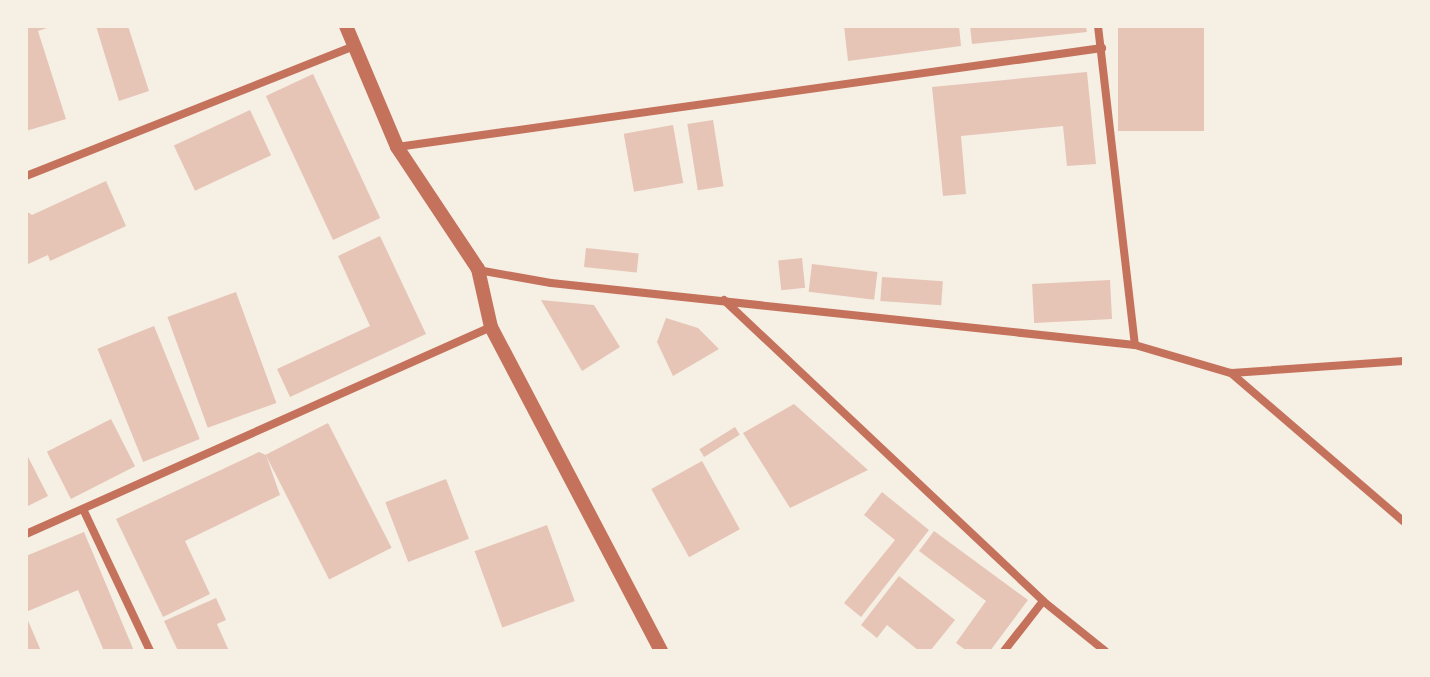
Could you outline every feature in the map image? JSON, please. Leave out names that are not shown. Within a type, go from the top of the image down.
[{"type":"street","points":[[346,26],[397,147],[478,269],[491,327],[661,651]]},
{"type":"street","points":[[1098,26],[1135,345]]},
{"type":"street","points":[[26,176],[354,46]]},
{"type":"street","points":[[397,147],[1102,48]]},
{"type":"street","points":[[478,269],[551,283],[1135,345],[1231,373],[1404,361]]},
{"type":"street","points":[[724,300],[1043,601],[1105,651]]},
{"type":"street","points":[[26,534],[491,327]]},
{"type":"street","points":[[1231,373],[1404,522]]},
{"type":"street","points":[[83,509],[150,651]]},
{"type":"street","points":[[1004,651],[1043,601]]},
{"type":"building","points":[[26,26],[53,26],[38,31],[66,119],[26,131]]},
{"type":"building","points":[[96,26],[128,26],[149,91],[119,101]]},
{"type":"building","points":[[844,26],[959,26],[961,46],[848,61]]},
{"type":"building","points":[[970,26],[1086,26],[1087,32],[972,44]]},
{"type":"building","points":[[1118,26],[1204,26],[1204,131],[1118,131]]},
{"type":"building","points":[[1087,72],[1096,164],[1067,166],[1063,126],[961,136],[966,194],[943,196],[932,87]]},
{"type":"building","points":[[313,74],[380,218],[333,240],[266,96]]},
{"type":"building","points":[[250,110],[271,155],[195,191],[174,145]]},
{"type":"building","points":[[713,120],[723,186],[698,190],[687,124]]},
{"type":"building","points":[[673,125],[683,183],[634,192],[624,134]]},
{"type":"building","points":[[106,181],[126,226],[50,261],[48,255],[26,265],[26,211],[32,215]]},
{"type":"building","points":[[380,236],[426,334],[290,397],[277,369],[370,326],[338,256]]},
{"type":"building","points":[[586,248],[639,254],[637,272],[584,267]]},
{"type":"building","points":[[802,258],[805,288],[781,290],[778,261]]},
{"type":"building","points":[[812,264],[878,272],[874,300],[809,292]]},
{"type":"building","points":[[882,277],[943,281],[941,305],[880,301]]},
{"type":"building","points":[[1110,280],[1112,319],[1034,323],[1032,284]]},
{"type":"building","points":[[236,292],[276,403],[208,428],[167,317]]},
{"type":"building","points":[[541,300],[594,305],[620,347],[582,371]]},
{"type":"building","points":[[666,318],[698,328],[719,349],[673,376],[657,342]]},
{"type":"building","points":[[154,326],[200,439],[143,462],[97,349]]},
{"type":"building","points":[[794,404],[868,470],[790,508],[743,433]]},
{"type":"building","points":[[111,419],[135,466],[71,499],[47,452]]},
{"type":"building","points":[[328,423],[392,548],[329,580],[266,455]]},
{"type":"building","points":[[735,427],[740,435],[704,457],[699,449]]},
{"type":"building","points":[[259,452],[266,455],[280,495],[185,541],[210,594],[163,617],[116,519]]},
{"type":"building","points":[[26,453],[48,496],[26,507]]},
{"type":"building","points":[[702,461],[740,529],[689,557],[651,489]]},
{"type":"building","points":[[446,479],[469,539],[408,562],[385,502]]},
{"type":"building","points":[[882,492],[929,530],[861,617],[844,603],[895,540],[864,515]]},
{"type":"building","points":[[547,525],[575,601],[502,627],[475,551]]},
{"type":"building","points":[[934,531],[1028,600],[990,651],[967,651],[956,643],[986,601],[919,551]]},
{"type":"building","points":[[84,532],[134,651],[104,651],[78,590],[26,612],[26,556]]},
{"type":"building","points":[[899,576],[955,620],[930,651],[919,651],[887,625],[877,638],[861,625]]},
{"type":"building","points":[[216,598],[226,620],[217,624],[229,651],[178,651],[164,621]]},
{"type":"building","points":[[26,616],[41,651],[26,651]]}]
